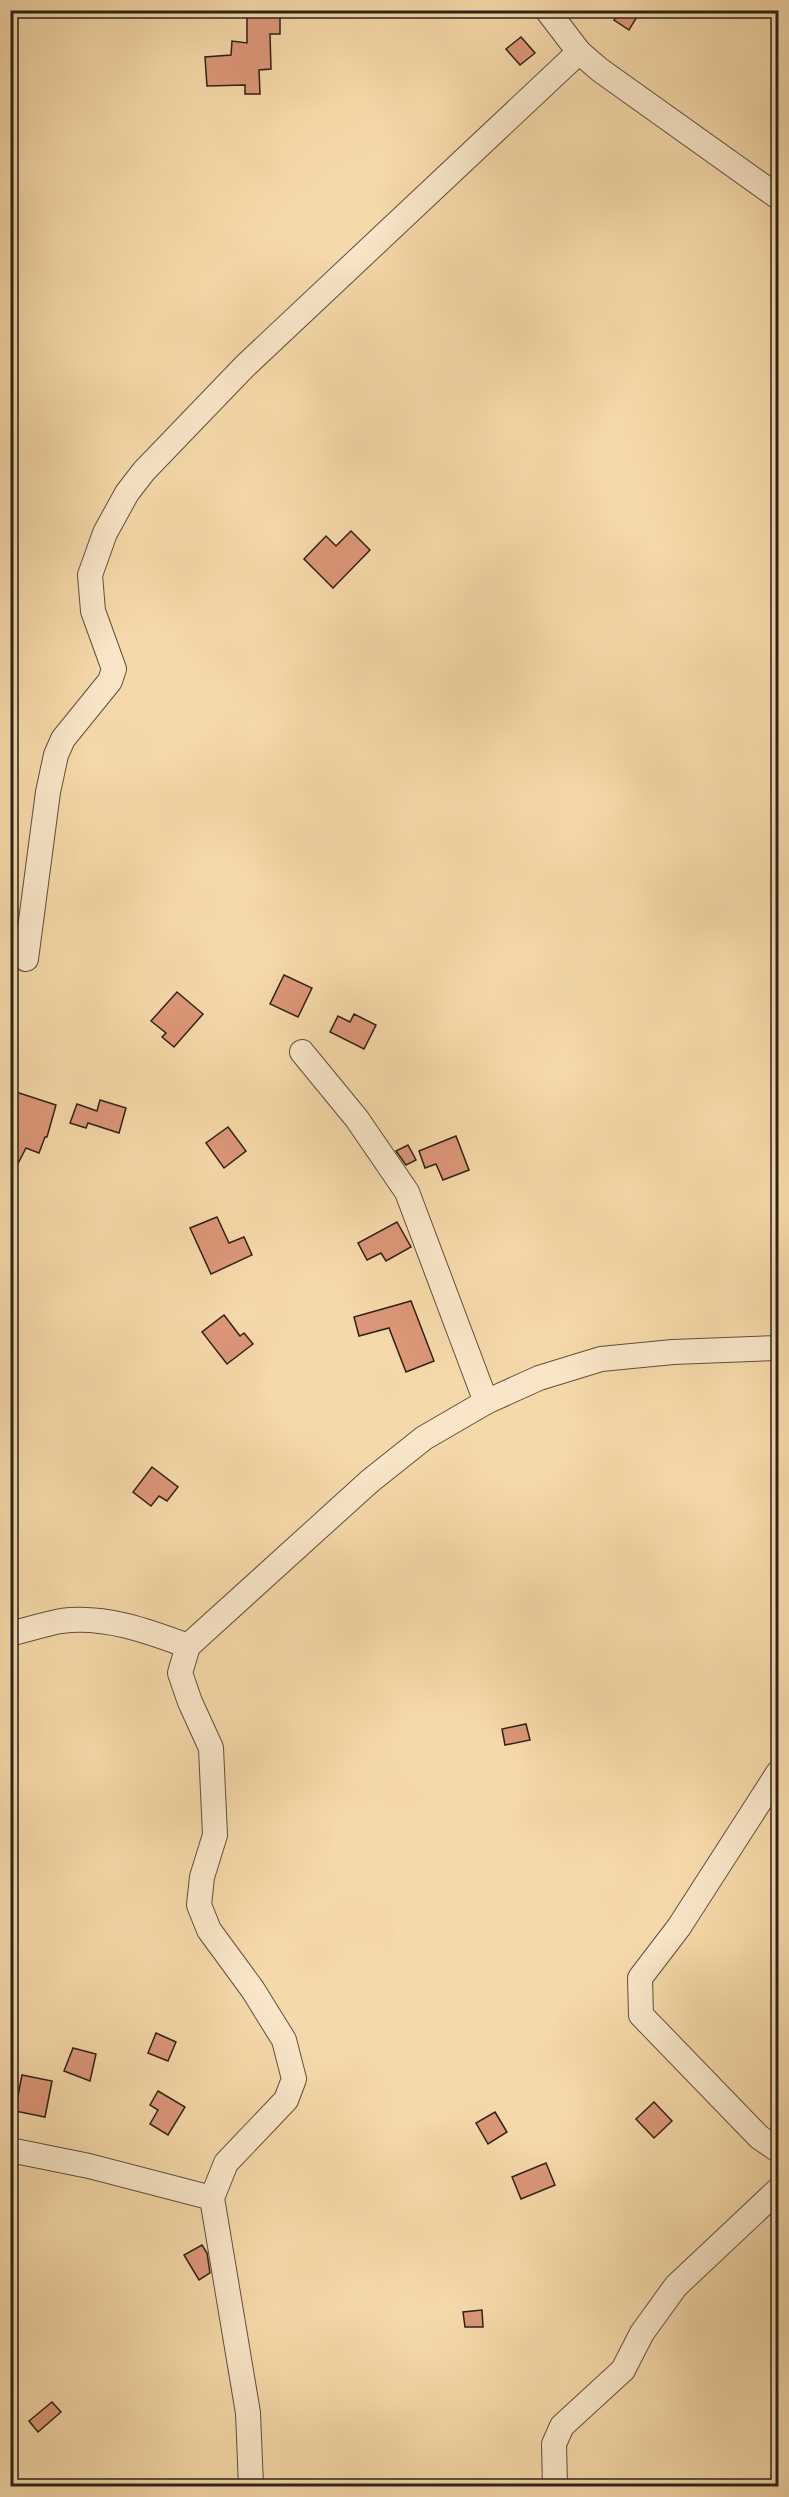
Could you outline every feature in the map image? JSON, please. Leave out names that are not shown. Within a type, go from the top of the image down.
[{"type":"street","points":[[547,10],[579,52],[778,197]]},
{"type":"street","points":[[27,959],[48,792],[56,755],[63,739],[110,681],[114,669],[93,611],[90,575],[105,533],[127,493],[144,471],[245,366],[579,52]]},
{"type":"street","points":[[302,1052],[357,1119],[407,1192],[486,1402]]},
{"type":"street","points":[[250,2487],[248,2413],[212,2198],[226,2163],[286,2100],[294,2079],[284,2040],[253,1990],[209,1930],[200,1905],[202,1877],[215,1835],[212,1748],[190,1702],[180,1673],[188,1646],[370,1481],[424,1438],[486,1402],[538,1378],[601,1359],[674,1352],[778,1348]]},
{"type":"street","points":[[10,1634],[59,1622],[80,1620],[139,1628],[188,1646]]},
{"type":"street","points":[[778,1773],[679,1927],[640,1978],[641,2015],[759,2137],[778,2150]]},
{"type":"street","points":[[10,2150],[89,2166],[212,2198]]},
{"type":"street","points":[[555,2487],[555,2444],[562,2426],[623,2370],[642,2333],[676,2286],[778,2190]]},
{"type":"building","points":[[247,10],[280,10],[280,34],[270,34],[271,69],[259,70],[260,94],[245,94],[245,85],[207,86],[205,57],[231,55],[232,41],[247,43]]},
{"type":"building","points":[[621,10],[641,10],[629,30],[614,20]]},
{"type":"building","points":[[521,37],[535,53],[520,65],[506,49]]},
{"type":"building","points":[[351,531],[370,550],[333,588],[304,559],[326,536],[336,546]]},
{"type":"building","points":[[284,975],[312,988],[298,1017],[270,1004]]},
{"type":"building","points":[[177,992],[203,1014],[174,1047],[162,1037],[166,1033],[151,1021]]},
{"type":"building","points":[[354,1014],[376,1025],[364,1049],[330,1032],[338,1016],[350,1022]]},
{"type":"building","points":[[10,1090],[56,1105],[47,1137],[39,1153],[26,1148],[10,1179]]},
{"type":"building","points":[[100,1100],[126,1108],[119,1133],[88,1123],[86,1128],[70,1123],[77,1104],[97,1111]]},
{"type":"building","points":[[228,1127],[246,1151],[224,1168],[206,1143]]},
{"type":"building","points":[[456,1136],[469,1170],[443,1180],[436,1164],[425,1168],[419,1151]]},
{"type":"building","points":[[408,1145],[416,1160],[406,1165],[396,1151]]},
{"type":"building","points":[[217,1217],[229,1243],[244,1237],[252,1255],[211,1274],[190,1228]]},
{"type":"building","points":[[397,1222],[411,1247],[386,1261],[381,1253],[367,1260],[358,1243]]},
{"type":"building","points":[[411,1301],[434,1361],[406,1372],[389,1328],[359,1336],[354,1317]]},
{"type":"building","points":[[224,1315],[240,1336],[244,1333],[253,1344],[227,1364],[202,1332]]},
{"type":"building","points":[[152,1467],[178,1487],[167,1501],[159,1496],[151,1506],[133,1492]]},
{"type":"building","points":[[526,1724],[530,1740],[505,1745],[502,1729]]},
{"type":"building","points":[[156,2033],[176,2042],[168,2061],[148,2053]]},
{"type":"building","points":[[73,2048],[96,2054],[90,2081],[64,2071]]},
{"type":"building","points":[[22,2075],[52,2081],[45,2117],[15,2111]]},
{"type":"building","points":[[158,2091],[185,2107],[168,2135],[150,2124],[158,2110],[150,2105]]},
{"type":"building","points":[[654,2102],[672,2121],[654,2138],[636,2119]]},
{"type":"building","points":[[495,2112],[507,2132],[488,2144],[476,2123]]},
{"type":"building","points":[[546,2163],[555,2185],[521,2199],[512,2177]]},
{"type":"building","points":[[202,2245],[207,2253],[210,2273],[199,2280],[184,2255]]},
{"type":"building","points":[[482,2310],[483,2327],[465,2327],[463,2312]]},
{"type":"building","points":[[52,2402],[61,2412],[38,2432],[29,2421]]}]
